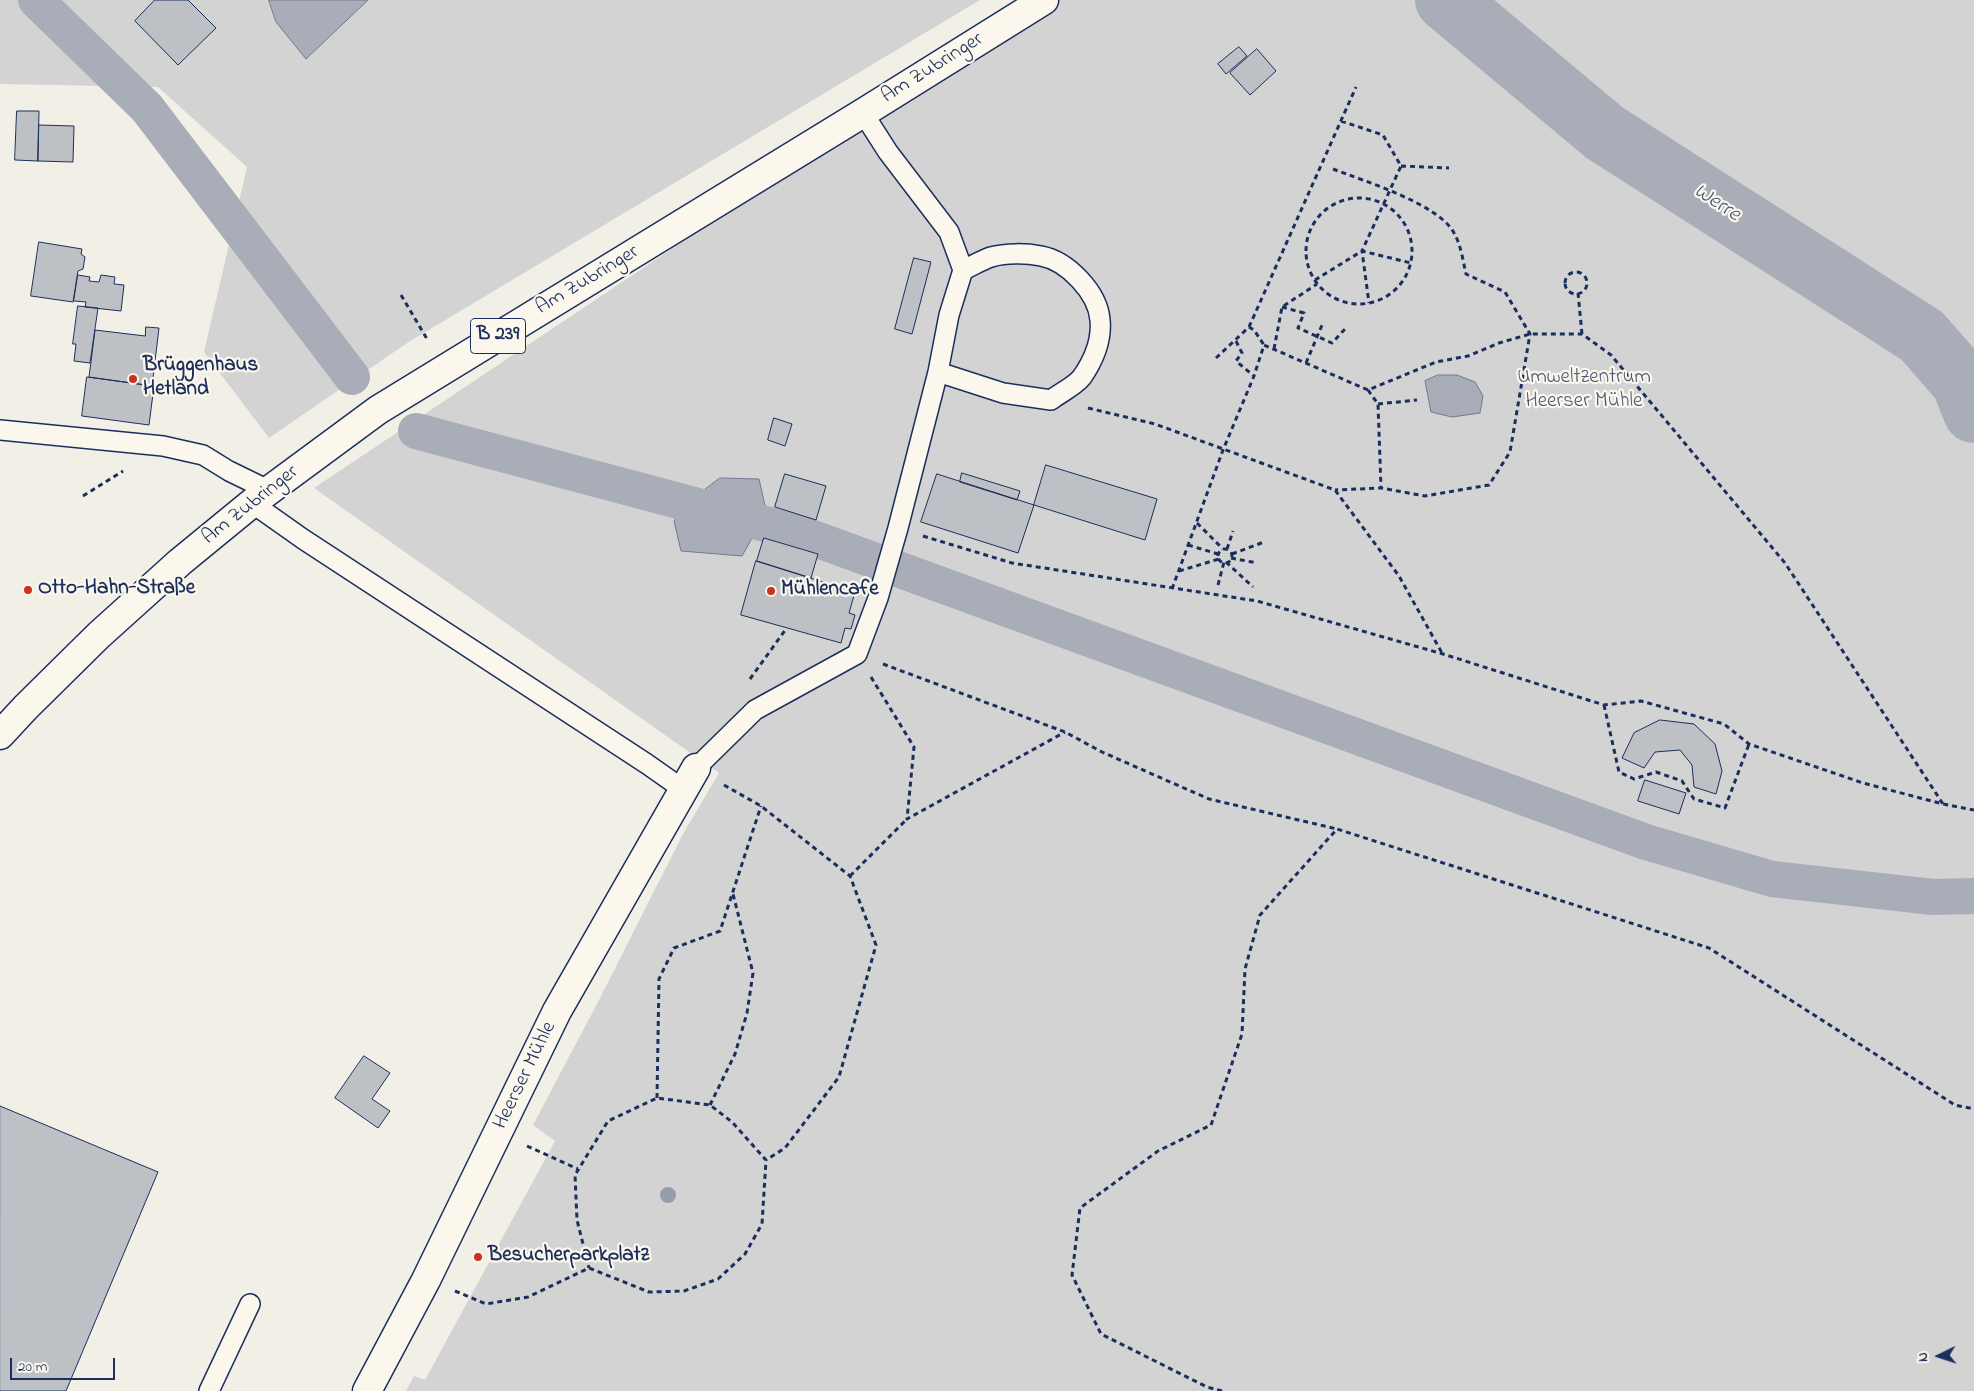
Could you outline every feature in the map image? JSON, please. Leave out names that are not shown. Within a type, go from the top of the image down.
[{"type":"main road","name":"Am Zubringer","points":[[0,736],[26,707],[99,635],[180,562],[260,496],[378,410],[1044,0]]},
{"type":"main road","name":"Heerser Mühle","points":[[367,1391],[426,1280],[557,1011],[690,779]]},
{"type":"lane","points":[[0,430],[163,446],[203,455],[229,471],[260,496],[303,539],[639,758],[690,779],[755,710],[858,654],[878,598],[896,535],[938,372],[949,315],[963,270],[949,232],[888,152],[863,113]]},
{"type":"lane","points":[[938,372],[1003,393],[1051,400],[1081,379],[1098,349],[1100,319],[1091,294],[1079,278],[1064,265],[1042,256],[1019,254],[992,257],[963,270]]},
{"type":"lane","points":[[209,1391],[250,1304]]},
{"type":"path","points":[[1216,358],[1249,327],[1356,86]]},
{"type":"path","points":[[1341,121],[1383,135],[1401,166]]},
{"type":"path","points":[[1401,166],[1449,168]]},
{"type":"path","points":[[1274,349],[1282,307],[1362,251],[1401,166]]},
{"type":"path","points":[[1051,400],[1155,424],[1335,490],[1382,488],[1425,496],[1489,485],[1510,452],[1530,334],[1505,292],[1466,274],[1454,232],[1433,211],[1333,168]]},
{"type":"path","points":[[1354,198],[1369,198],[1384,203],[1395,211],[1404,222],[1410,235],[1413,249],[1411,263],[1405,277],[1396,289],[1383,298],[1369,303],[1354,304],[1341,301],[1328,294],[1316,282],[1309,266],[1306,251],[1308,236],[1315,221],[1325,210],[1339,202],[1354,198]]},
{"type":"path","points":[[1362,251],[1411,263]]},
{"type":"path","points":[[1362,251],[1369,303]]},
{"type":"path","points":[[1574,272],[1582,274],[1586,281],[1584,289],[1578,293],[1569,292],[1565,284],[1567,276],[1574,272]]},
{"type":"path","points":[[1578,293],[1582,334]]},
{"type":"path","points":[[401,295],[427,339]]},
{"type":"path","points":[[1282,307],[1304,313],[1298,328],[1332,343],[1345,329]]},
{"type":"path","points":[[1306,363],[1322,325]]},
{"type":"path","points":[[1249,327],[1254,330],[1264,345],[1368,390],[1378,404],[1382,488]]},
{"type":"path","points":[[1368,390],[1436,362],[1468,356],[1499,342],[1530,334],[1582,334],[1611,355],[1785,563],[1943,804]]},
{"type":"path","points":[[1236,341],[1242,353],[1236,360],[1254,376]]},
{"type":"path","points":[[1172,588],[1223,450],[1254,376],[1264,345]]},
{"type":"path","points":[[1378,404],[1417,400]]},
{"type":"path","points":[[1335,490],[1399,576],[1443,654]]},
{"type":"path","points":[[1197,522],[1231,556],[1258,563]]},
{"type":"path","points":[[1178,571],[1218,556],[1225,549],[1233,531]]},
{"type":"path","points":[[896,535],[1012,563],[1257,601],[1443,654],[1604,705],[1641,701],[1724,724],[1749,744],[1863,783],[1974,810]]},
{"type":"path","points":[[1218,585],[1225,562],[1231,556],[1264,542]]},
{"type":"path","points":[[1188,545],[1218,556],[1253,587]]},
{"type":"path","points":[[755,710],[742,691],[786,629]]},
{"type":"path","points":[[858,654],[1065,732],[1102,752],[1209,799],[1337,829],[1710,948],[1955,1105],[1974,1110]]},
{"type":"path","points":[[858,654],[914,747],[907,819]]},
{"type":"path","points":[[1604,705],[1619,772],[1634,779],[1656,772],[1682,781],[1694,799],[1717,806],[1725,808],[1749,744]]},
{"type":"path","points":[[850,876],[907,819],[1065,732]]},
{"type":"path","points":[[690,779],[760,806],[850,876],[876,945],[838,1077],[785,1148],[766,1160]]},
{"type":"path","points":[[657,1098],[659,979],[674,948],[720,931],[760,806]]},
{"type":"path","points":[[1222,1391],[1101,1334],[1072,1274],[1080,1208],[1158,1151],[1211,1125],[1242,1034],[1245,969],[1260,915],[1337,829]]},
{"type":"path","points":[[710,1105],[735,1054],[747,1013],[754,973],[733,893]]},
{"type":"path","points":[[426,1280],[486,1304],[528,1297],[589,1268],[650,1292],[684,1291],[718,1279],[745,1254],[762,1224],[766,1160],[732,1122],[710,1105],[657,1098],[608,1121],[575,1175],[577,1220],[589,1268]]},
{"type":"path","points":[[498,1133],[578,1169]]},
{"type":"green space","points":[[0,0],[980,0],[407,343],[269,438],[204,352],[247,167],[158,87],[0,84]]},
{"type":"green space","name":"Umweltzentrum Heerser Mühle","points":[[1047,0],[1974,0],[1974,1391],[406,1391],[414,1376],[425,1380],[555,1141],[533,1125],[683,834],[719,773],[314,488]]},
{"type":"shaded area","points":[[269,0],[368,0],[306,59],[276,22]]},
{"type":"shaded area","points":[[1438,375],[1457,375],[1475,382],[1483,396],[1480,413],[1452,417],[1431,412],[1425,381]]},
{"type":"shaded area","points":[[720,478],[759,479],[766,510],[816,525],[808,547],[756,531],[742,556],[681,551],[674,521],[687,503]]},
{"type":"building","points":[[155,0],[188,0],[216,28],[178,65],[135,21]]},
{"type":"building","points":[[1239,47],[1247,56],[1226,74],[1218,64]]},
{"type":"building","points":[[1257,49],[1276,71],[1250,95],[1230,73]]},
{"type":"building","points":[[17,111],[39,111],[38,161],[15,160]]},
{"type":"building","points":[[39,125],[74,126],[73,162],[38,161]]},
{"type":"building","points":[[39,242],[82,249],[81,254],[85,257],[83,269],[78,271],[73,302],[31,296]]},
{"type":"building","points":[[914,258],[931,262],[912,334],[895,329]]},
{"type":"building","points":[[78,275],[90,277],[89,281],[99,282],[101,275],[115,277],[114,284],[124,285],[121,311],[85,307],[86,302],[74,301]]},
{"type":"building","points":[[78,306],[98,308],[90,363],[74,361],[76,344],[73,344]]},
{"type":"building","points":[[146,327],[159,328],[152,386],[89,377],[95,330],[145,336]]},
{"type":"building","points":[[87,377],[154,386],[149,425],[82,416]]},
{"type":"building","points":[[774,418],[792,424],[785,446],[768,440]]},
{"type":"building","points":[[1046,465],[1157,499],[1145,540],[1034,505]]},
{"type":"building","points":[[962,473],[1020,491],[1017,500],[960,482]]},
{"type":"building","points":[[785,474],[826,486],[816,520],[775,507]]},
{"type":"building","points":[[937,474],[1034,505],[1018,553],[921,522]]},
{"type":"building","points":[[764,538],[818,554],[811,578],[757,561]]},
{"type":"building","points":[[756,561],[855,592],[849,613],[855,615],[851,629],[845,628],[841,643],[741,615]]},
{"type":"building","points":[[1660,720],[1694,724],[1715,744],[1722,771],[1716,794],[1694,787],[1692,765],[1680,750],[1655,752],[1644,768],[1622,758],[1634,733]]},
{"type":"building","points":[[1645,780],[1686,793],[1679,814],[1638,801]]},
{"type":"building","points":[[364,1056],[390,1073],[372,1099],[390,1111],[378,1128],[335,1098]]},
{"type":"building","points":[[0,1106],[158,1172],[66,1391],[0,1391]]},
{"type":"waterway","points":[[36,0],[147,108],[352,377]]},
{"type":"waterway","name":"Werre","points":[[1446,0],[1605,133],[1922,336],[1962,382],[1974,412]]},
{"type":"waterway","points":[[416,431],[799,533],[1646,842],[1772,879],[1933,897],[1974,896]]},
{"type":"place","name":"Brüggenhaus Hetland","points":[[133,379]]},
{"type":"place","name":"Otto-Hahn-Straße","points":[[28,590]]},
{"type":"place","name":"Mühlencafe","points":[[771,591]]},
{"type":"place","name":"Besucherparkplatz","points":[[478,1257]]}]
